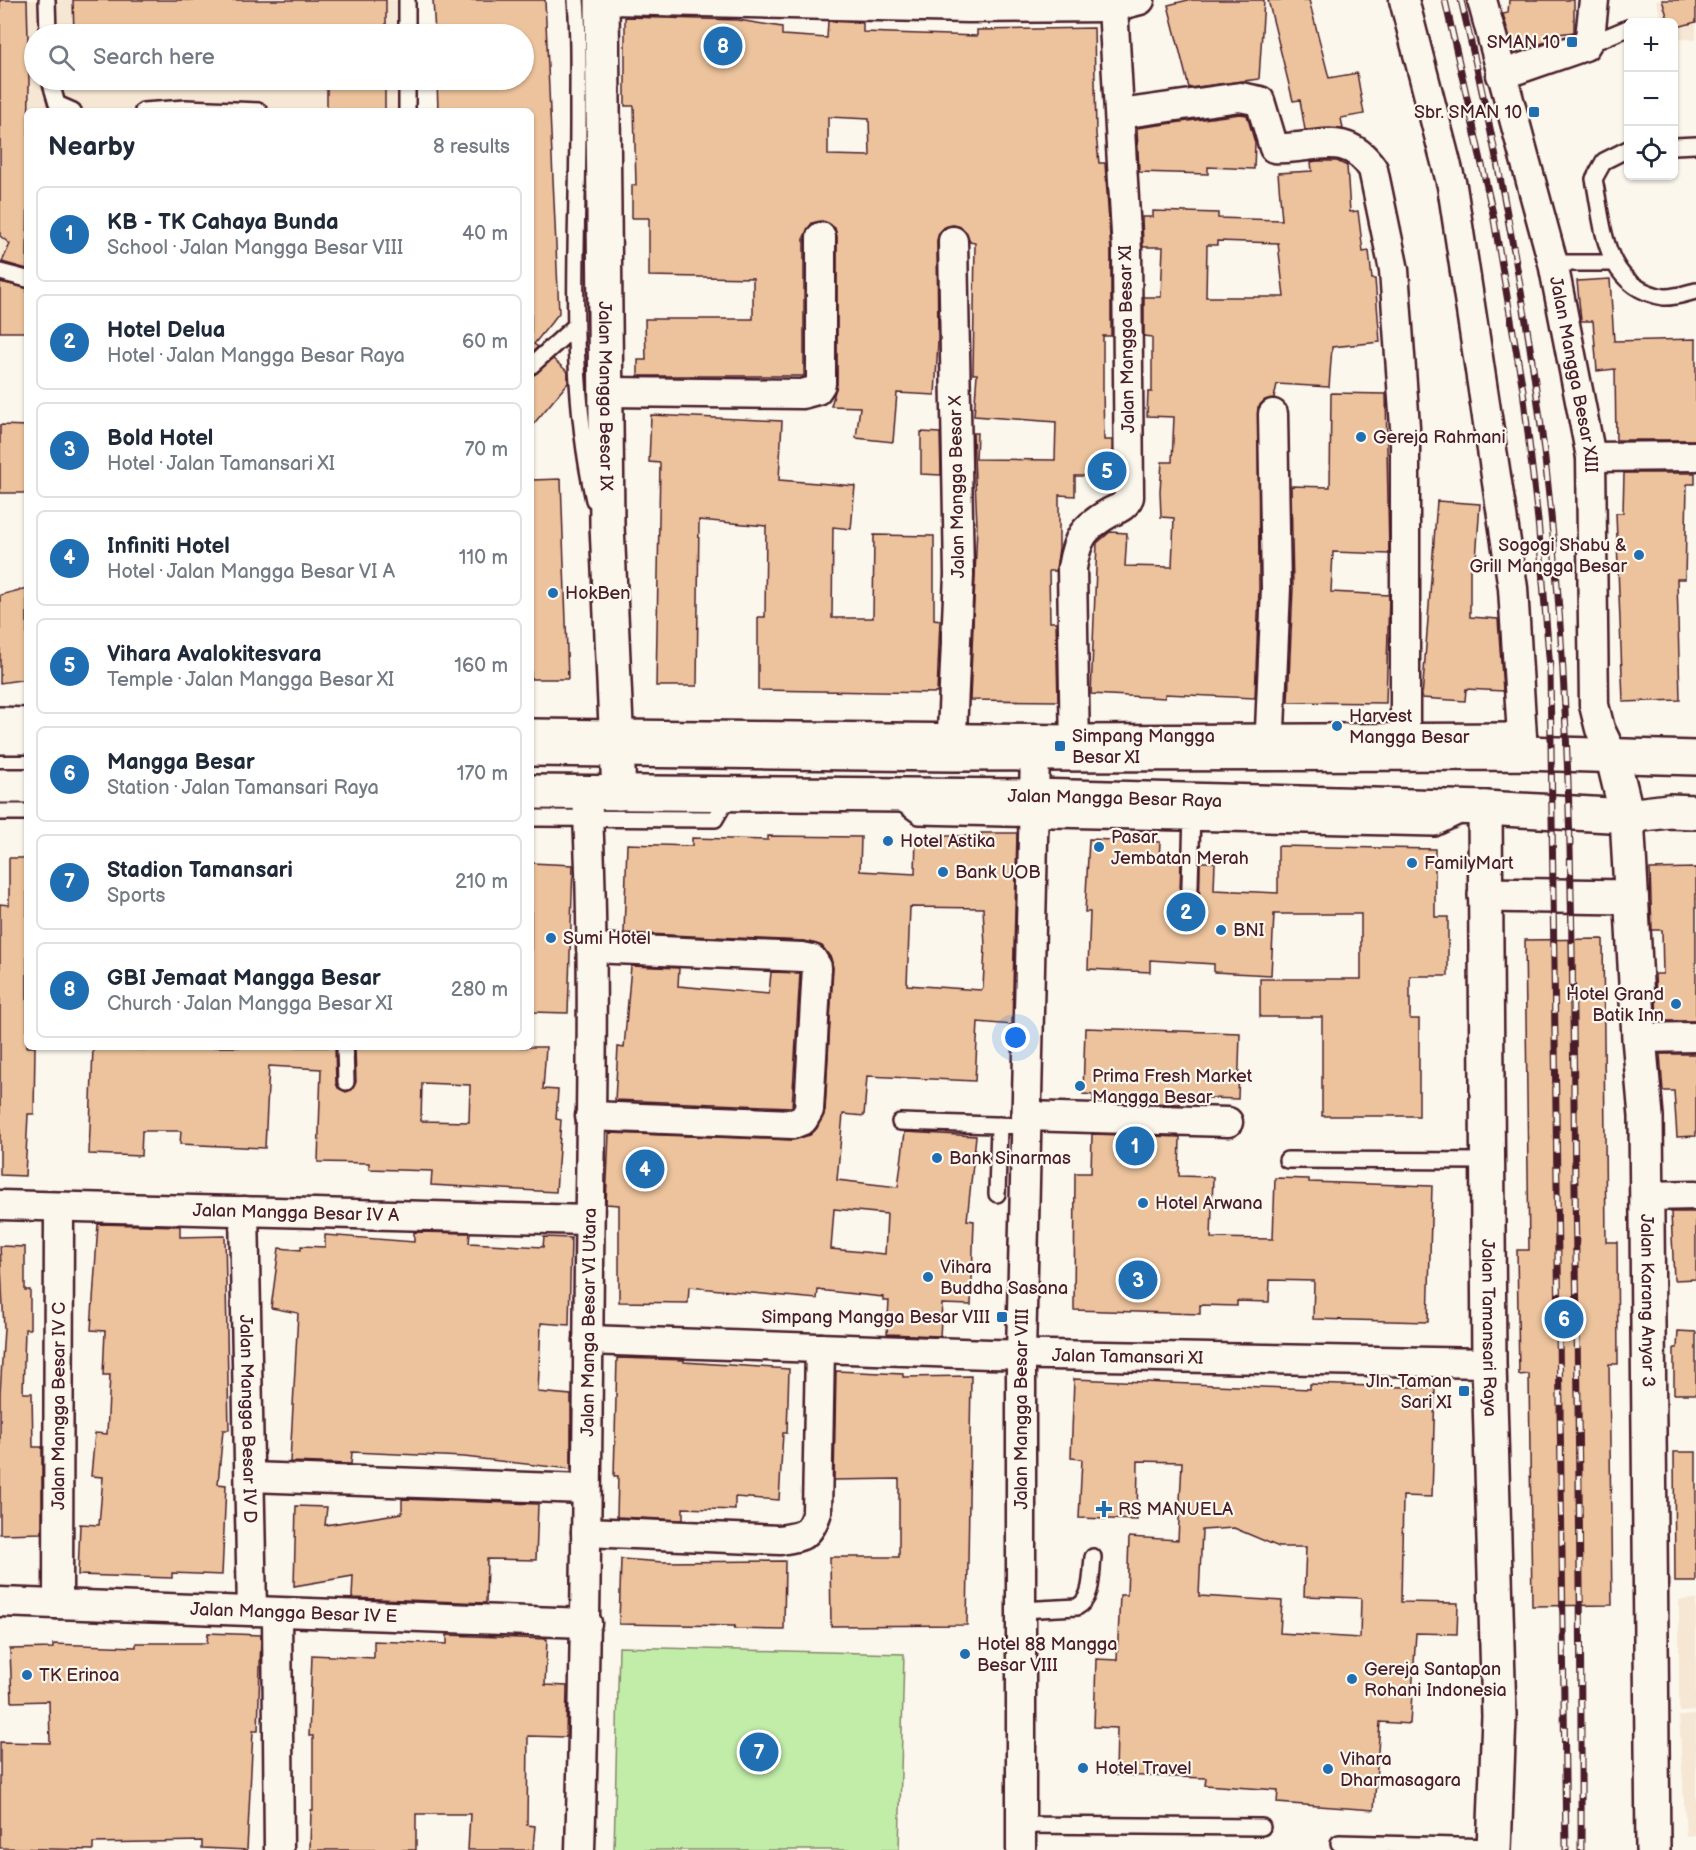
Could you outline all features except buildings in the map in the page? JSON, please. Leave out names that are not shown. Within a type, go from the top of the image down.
[{"type":"street","name":"Jalan Mangga Besar IX","points":[[598,802],[618,740],[607,525],[608,392],[602,0]]},
{"type":"street","name":"Jalan Mangga Besar XI","points":[[611,0],[969,4],[1126,3],[1120,114],[1127,251],[1129,497],[1125,505],[1087,528],[1076,545],[1072,568],[1075,743]]},
{"type":"street","points":[[1404,0],[1452,186],[1513,588],[1522,742]]},
{"type":"street","name":"Jalan Mangga Besar XIII","points":[[1482,0],[1553,263],[1591,457],[1594,705],[1600,729],[1612,754]]},
{"type":"street","points":[[1501,75],[1585,46],[1590,38],[1594,0]]},
{"type":"street","points":[[1120,114],[1240,97],[1254,98],[1260,101],[1274,148],[1324,142],[1344,145],[1365,157],[1373,169],[1394,270],[1405,428],[1405,732]]},
{"type":"street","points":[[608,392],[801,394],[817,390],[821,384],[821,237]]},
{"type":"street","name":"Jalan Mangga Besar X","points":[[952,732],[959,575],[953,242]]},
{"type":"street","points":[[1269,742],[1276,588],[1273,414]]},
{"type":"street","points":[[1591,457],[1696,456]]},
{"type":"street","points":[[0,737],[24,737]]},
{"type":"street","points":[[534,750],[618,740],[854,742],[1035,754],[1075,743],[1522,742],[1612,754],[1696,760],[1688,780],[1689,792],[1696,805]]},
{"type":"street","name":"Jalan Mangga Besar VIII","points":[[1021,1837],[1021,1354],[1017,1122],[1035,754]]},
{"type":"street","name":"Jalan Karang Anyar 3","points":[[1612,754],[1628,816],[1639,1038],[1646,1116],[1653,1850]]},
{"type":"street","points":[[0,786],[24,786]]},
{"type":"street","name":"Jalan Mangga Besar Raya","points":[[534,792],[598,802],[729,795],[892,797],[1033,807],[1192,811],[1480,808],[1628,816],[1669,811],[1696,812]]},
{"type":"street","name":"Jalan Manga Besar VI Utara","points":[[580,1850],[587,1623],[585,1490],[590,1220],[591,948],[598,802]]},
{"type":"street","name":"Jalan Tamansari Raya","points":[[1480,808],[1485,895],[1489,1363],[1499,1716],[1495,1849]]},
{"type":"street","points":[[1485,895],[1631,897]]},
{"type":"street","points":[[590,1116],[793,1124],[803,1120],[809,1110],[817,967],[812,959],[802,957],[591,948]]},
{"type":"street","points":[[1639,1038],[1696,1037]]},
{"type":"street","points":[[1017,1122],[1228,1122]]},
{"type":"street","points":[[1646,1196],[1696,1195]]},
{"type":"street","name":"Jalan Mangga Besar IV A","points":[[0,1205],[244,1219],[590,1220]]},
{"type":"street","name":"Jalan Mangga Besar IV C","points":[[58,1604],[59,1208]]},
{"type":"street","name":"Jalan Mangga Besar IV D","points":[[244,1219],[250,1477],[265,1612],[279,1850]]},
{"type":"street","name":"Jalan Tamansari XI","points":[[588,1340],[1021,1354],[1489,1363]]},
{"type":"street","points":[[586,1532],[780,1540],[803,1536],[811,1529],[817,1512],[820,1348]]},
{"type":"street","points":[[250,1477],[585,1490]]},
{"type":"street","name":"Jalan Mangga Besar IV E","points":[[0,1602],[587,1623]]},
{"type":"lane","points":[[48,0],[48,24]]},
{"type":"lane","points":[[407,0],[407,24]]},
{"type":"lane","points":[[576,0],[579,197],[574,327],[588,474],[596,510],[607,525]]},
{"type":"lane","points":[[1585,46],[1624,30]]},
{"type":"lane","points":[[53,90],[57,104],[66,108]]},
{"type":"lane","points":[[407,90],[407,108]]},
{"type":"lane","points":[[1678,146],[1696,145]]},
{"type":"lane","points":[[1624,151],[1604,160],[1594,179],[1612,263],[1629,283],[1644,290],[1665,297],[1696,291]]},
{"type":"lane","points":[[1553,263],[1612,263]]},
{"type":"lane","points":[[0,272],[24,278]]},
{"type":"lane","points":[[534,363],[574,327]]},
{"type":"lane","points":[[0,715],[24,716]]},
{"type":"lane","points":[[534,727],[618,740]]},
{"type":"lane","points":[[854,742],[952,732],[1075,743]]},
{"type":"lane","points":[[1269,742],[1405,732],[1522,742]]},
{"type":"lane","points":[[534,817],[598,802]]},
{"type":"lane","points":[[1189,921],[1192,811]]},
{"type":"lane","points":[[0,812],[24,812]]},
{"type":"lane","points":[[345,1050],[345,1082]]},
{"type":"lane","points":[[900,1122],[1017,1122],[997,1194]]},
{"type":"lane","points":[[1287,1160],[1486,1161]]},
{"type":"lane","points":[[1021,1610],[1082,1605],[1088,1598],[1093,1557]]},
{"type":"lane","points":[[1021,1837],[1262,1827]]},
{"type":"lane","points":[[1339,1843],[1495,1849]]},
{"type":"shaded area","points":[[0,0],[411,0],[412,24],[24,24],[24,90],[414,90],[415,108],[24,108],[24,295],[0,296]]},
{"type":"shaded area","points":[[1656,0],[1696,0],[1696,40],[1678,38],[1678,18],[1662,18]]},
{"type":"shaded area","points":[[1696,1599],[1696,1711],[1679,1712],[1679,1600]]},
{"type":"shaded area","points":[[1696,1715],[1696,1835],[1686,1836],[1679,1716]]},
{"type":"green space","points":[[619,1647],[904,1654],[899,1850],[614,1850]]},
{"type":"railway","points":[[1445,0],[1493,214],[1523,390],[1538,520],[1550,669],[1566,1850]]},
{"type":"railway","points":[[1461,0],[1503,192],[1536,385],[1551,515],[1564,683],[1572,935],[1581,1850]]},
{"type":"place","name":"SMAN 10","points":[[1572,42]]},
{"type":"place","name":"GBI Jemaat Mangga Besar","points":[[723,46]]},
{"type":"place","name":"Sbr. SMAN 10","points":[[1534,112]]},
{"type":"place","name":"Gereja Rahmani","points":[[1361,437]]},
{"type":"place","name":"Vihara Avalokitesvara","points":[[1107,471]]},
{"type":"place","name":"Sogogi Shabu & Grill Mangga Besar","points":[[1639,555]]},
{"type":"place","name":"HokBen","points":[[553,593]]},
{"type":"place","name":"Harvest Mangga Besar","points":[[1337,726]]},
{"type":"place","name":"Simpang Mangga Besar XI","points":[[1060,746]]},
{"type":"place","name":"Hotel Astika","points":[[888,841]]},
{"type":"place","name":"Pasar Jembatan Merah","points":[[1099,847]]},
{"type":"place","name":"FamilyMart","points":[[1412,863]]},
{"type":"place","name":"Bank UOB","points":[[943,872]]},
{"type":"place","name":"Hotel Delua","points":[[1186,912]]},
{"type":"place","name":"BNI","points":[[1221,930]]},
{"type":"place","name":"Sumi Hotel","points":[[551,938]]},
{"type":"place","name":"Hotel Grand Batik Inn","points":[[1676,1004]]},
{"type":"place","name":"Prima Fresh Market Mangga Besar","points":[[1080,1086]]},
{"type":"place","name":"KB - TK Cahaya Bunda","points":[[1135,1146]]},
{"type":"place","name":"Bank Sinarmas","points":[[937,1158]]},
{"type":"place","name":"Infiniti Hotel","points":[[645,1169]]},
{"type":"place","name":"Hotel Arwana","points":[[1143,1203]]},
{"type":"place","name":"Vihara Buddha Sasana","points":[[928,1277]]},
{"type":"place","name":"Bold Hotel","points":[[1138,1280]]},
{"type":"place","name":"Simpang Mangga Besar VIII","points":[[1002,1317]]},
{"type":"place","name":"Mangga Besar","points":[[1564,1319]]},
{"type":"place","name":"Jln. Taman Sari XI","points":[[1464,1391]]},
{"type":"place","name":"RS MANUELA","points":[[1104,1509]]},
{"type":"place","name":"Hotel 88 Mangga Besar VIII","points":[[965,1654]]},
{"type":"place","name":"TK Erinoa","points":[[27,1675]]},
{"type":"place","name":"Gereja Santapan Rohani Indonesia","points":[[1352,1679]]},
{"type":"place","name":"Stadion Tamansari","points":[[759,1752]]},
{"type":"place","name":"Hotel Travel","points":[[1083,1768]]},
{"type":"place","name":"Vihara Dharmasagara","points":[[1328,1769]]}]
